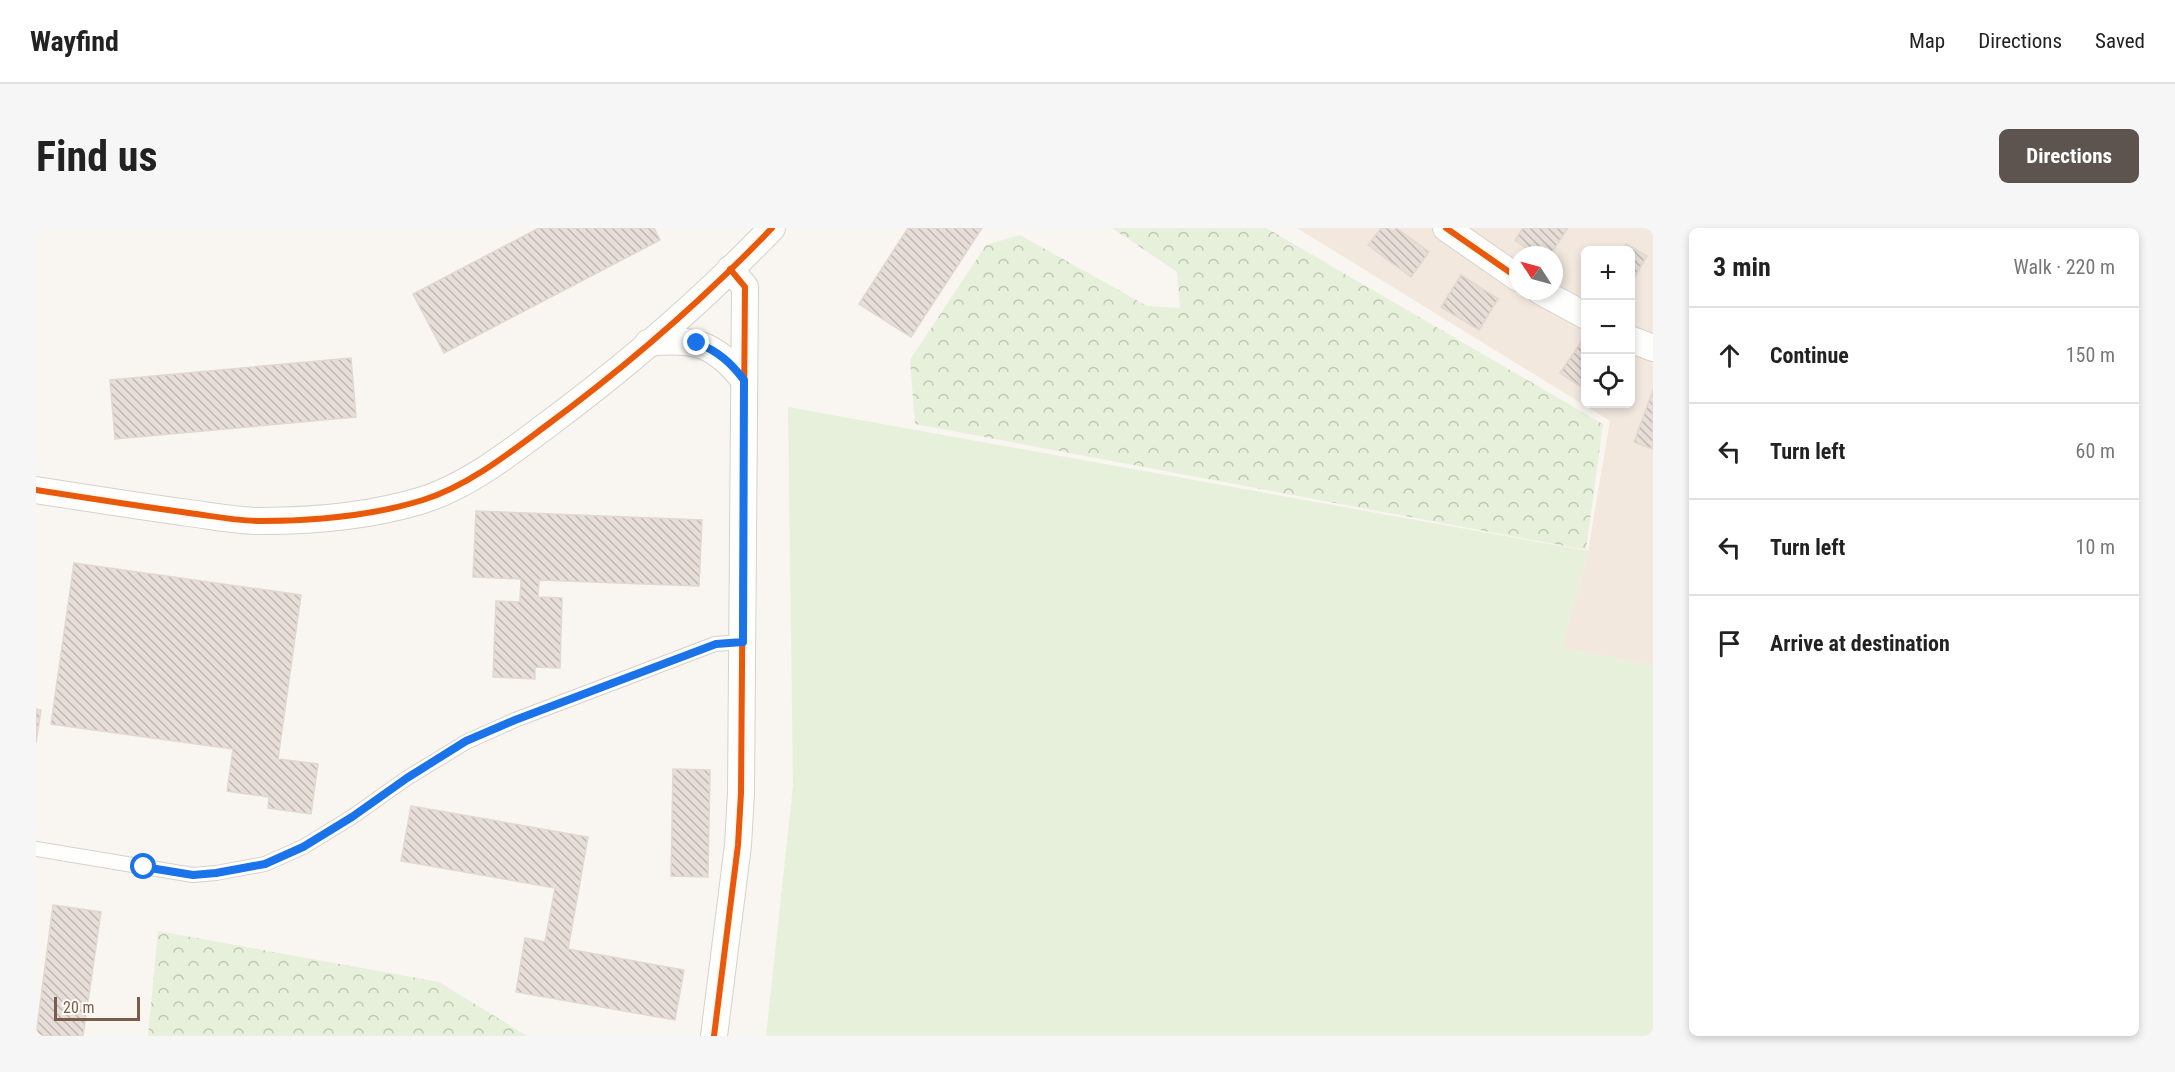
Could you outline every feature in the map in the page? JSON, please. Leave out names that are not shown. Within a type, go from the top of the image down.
[{"type":"street","points":[[36,490],[170,511],[260,521],[350,515],[384,510],[425,499],[468,479],[520,445],[593,391],[730,269],[772,228]]},
{"type":"street","points":[[1446,228],[1509,272]]},
{"type":"street","points":[[714,1036],[738,845],[741,793],[745,287],[730,269]]},
{"type":"street","points":[[1557,300],[1581,313]]},
{"type":"street","points":[[648,343],[685,341],[712,349],[732,365],[744,380]]},
{"type":"street","points":[[1635,341],[1653,348]]},
{"type":"lane","points":[[36,849],[193,875],[265,864],[303,847],[466,741],[515,720],[716,644],[743,642]]},
{"type":"shaded area","points":[[1297,228],[1653,228],[1653,666],[1562,647],[1588,551],[1610,421],[1589,408],[1635,408],[1635,246],[1581,246],[1581,403]]},
{"type":"green space","points":[[1112,228],[1266,228],[1603,424],[1586,550],[915,424],[910,360],[986,245],[1020,235],[1147,306],[1180,308],[1177,272]]},
{"type":"green space","points":[[788,407],[1588,551],[1562,647],[1653,666],[1653,1036],[766,1036],[793,786]]},
{"type":"green space","points":[[158,931],[439,982],[527,1036],[148,1036]]},
{"type":"building","points":[[539,228],[654,228],[660,240],[444,353],[413,294]]},
{"type":"building","points":[[908,228],[982,228],[911,337],[859,304]]},
{"type":"building","points":[[1381,228],[1388,228],[1393,232],[1396,228],[1429,252],[1411,277],[1368,245]]},
{"type":"building","points":[[1523,228],[1568,228],[1556,246],[1523,246],[1515,240]]},
{"type":"building","points":[[1635,249],[1647,256],[1635,276]]},
{"type":"building","points":[[1461,275],[1498,299],[1479,330],[1441,307]]},
{"type":"building","points":[[1581,342],[1581,387],[1560,373]]},
{"type":"building","points":[[351,358],[356,417],[115,439],[110,380]]},
{"type":"building","points":[[1653,390],[1653,449],[1634,442]]},
{"type":"building","points":[[476,511],[702,520],[699,586],[539,580],[538,597],[562,598],[560,668],[535,667],[535,679],[493,677],[496,601],[520,602],[521,579],[473,577]]},
{"type":"building","points":[[74,563],[301,595],[278,759],[318,764],[311,814],[268,808],[269,797],[227,791],[233,749],[51,724]]},
{"type":"building","points":[[36,709],[41,710],[36,743]]},
{"type":"building","points":[[673,769],[710,770],[708,877],[671,876]]},
{"type":"building","points":[[411,806],[588,837],[568,949],[684,970],[675,1020],[516,992],[525,938],[545,942],[555,888],[401,861]]},
{"type":"building","points":[[53,905],[101,912],[83,1036],[36,1036]]},
{"type":"cycle path","points":[[36,490],[252,521],[343,516],[383,510],[423,500],[455,487],[486,469],[573,405],[633,358],[691,307],[772,228]]},
{"type":"cycle path","points":[[1446,228],[1509,272]]},
{"type":"cycle path","points":[[714,1036],[738,845],[741,793],[745,287],[730,269]]},
{"type":"route","points":[[144,867],[193,875],[265,864],[303,847],[466,741],[515,720],[716,644],[743,642],[744,380],[722,356],[697,343]]}]
